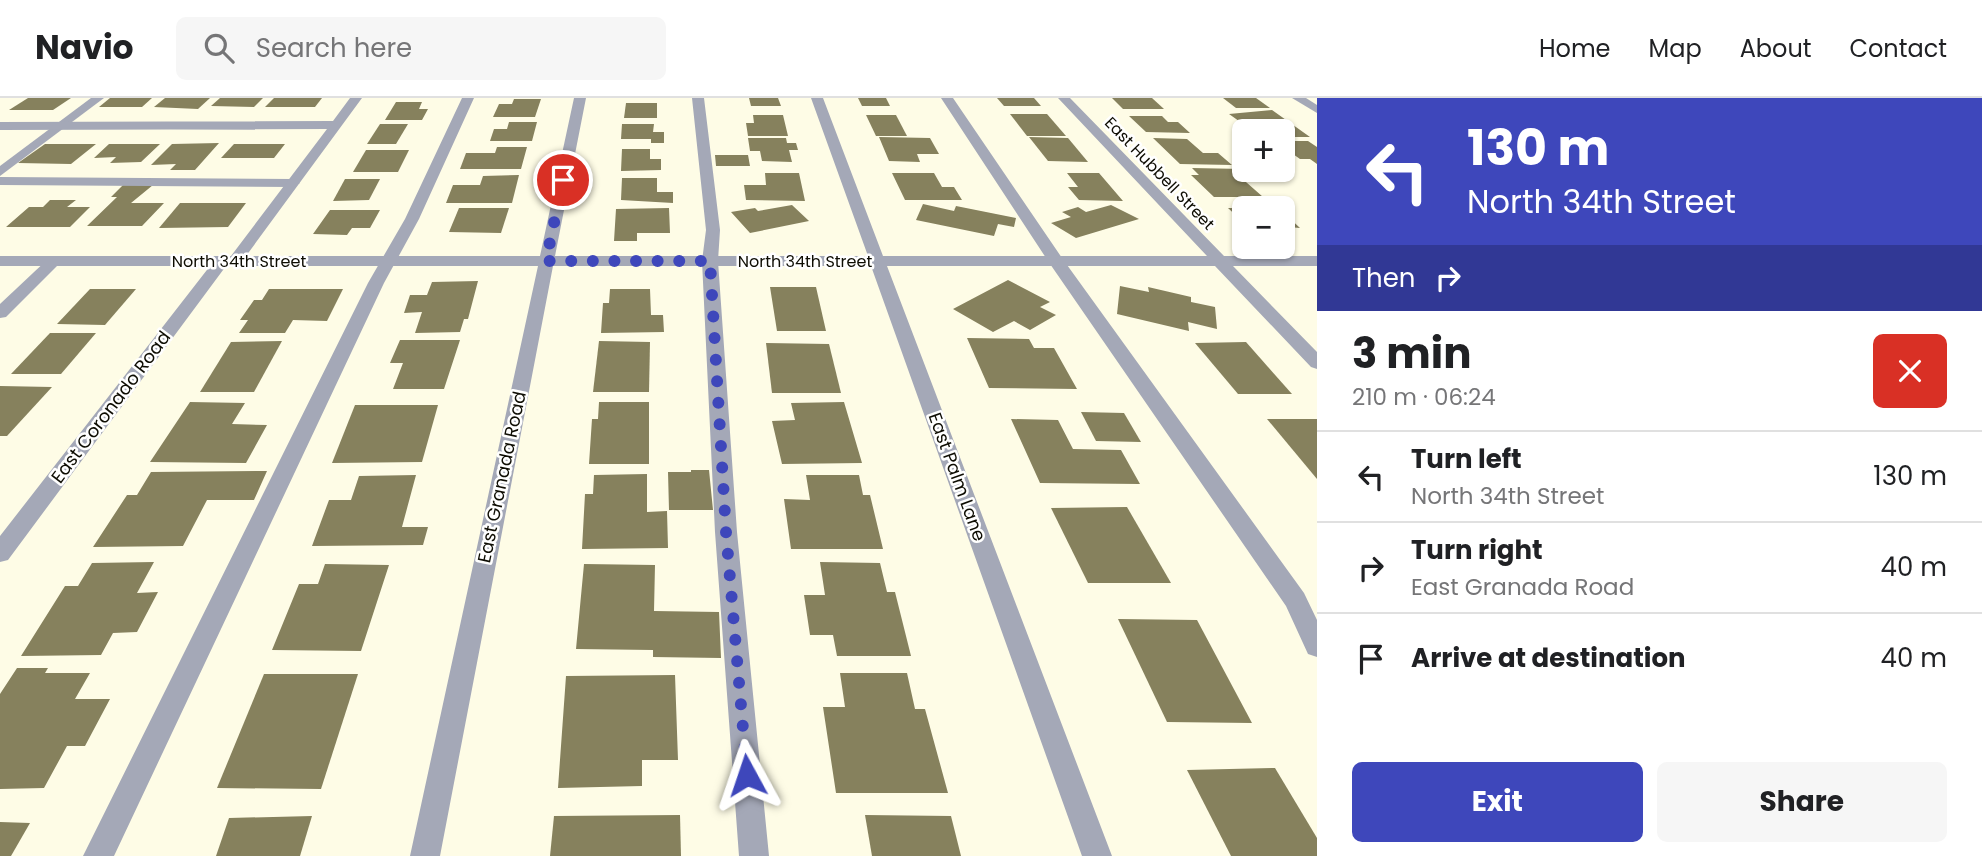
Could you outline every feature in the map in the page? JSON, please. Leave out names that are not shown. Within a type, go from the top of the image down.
[{"type":"street","points":[[0,172],[97,98]]},
{"type":"street","name":"East Coronado Road","points":[[0,553],[229,260],[293,183],[356,98]]},
{"type":"street","points":[[98,856],[388,261],[412,219],[468,98]]},
{"type":"street","name":"East Granada Road","points":[[425,856],[580,98]]},
{"type":"street","points":[[698,98],[713,230],[710,261],[726,532],[754,856]]},
{"type":"street","name":"East Palm Lane","points":[[817,98],[1097,856]]},
{"type":"street","points":[[947,98],[1056,261],[1295,600],[1317,646]]},
{"type":"street","name":"East Hubbell Street","points":[[1064,98],[1317,363]]},
{"type":"street","points":[[1298,98],[1317,110]]},
{"type":"street","points":[[0,126],[335,125]]},
{"type":"street","points":[[0,181],[293,183]]},
{"type":"street","name":"North 34th Street","points":[[0,261],[1317,261]]},
{"type":"street","points":[[0,313],[54,261]]},
{"type":"building","points":[[28,98],[71,98],[53,110],[9,110]]},
{"type":"building","points":[[110,98],[152,98],[142,107],[99,107]]},
{"type":"building","points":[[165,98],[210,98],[198,109],[154,107]]},
{"type":"building","points":[[220,98],[263,98],[254,107],[211,106]]},
{"type":"building","points":[[274,98],[322,98],[315,107],[265,107]]},
{"type":"building","points":[[749,98],[778,98],[781,106],[751,106]]},
{"type":"building","points":[[858,98],[886,98],[890,106],[862,106]]},
{"type":"building","points":[[997,98],[1034,98],[1041,106],[1004,106]]},
{"type":"building","points":[[1112,98],[1152,98],[1164,109],[1123,109]]},
{"type":"building","points":[[1223,98],[1256,98],[1270,108],[1236,108]]},
{"type":"building","points":[[514,99],[541,99],[535,117],[493,117],[499,104],[512,104]]},
{"type":"building","points":[[396,102],[422,102],[419,109],[428,109],[422,120],[385,120]]},
{"type":"building","points":[[626,103],[657,103],[657,118],[624,118]]},
{"type":"building","points":[[1272,110],[1285,119],[1236,119],[1229,114]]},
{"type":"building","points":[[1010,114],[1047,114],[1066,136],[1027,136]]},
{"type":"building","points":[[753,115],[783,115],[788,136],[748,136],[746,123],[754,123]]},
{"type":"building","points":[[866,115],[896,115],[907,136],[876,136]]},
{"type":"building","points":[[1129,116],[1162,116],[1168,122],[1178,122],[1190,133],[1146,132]]},
{"type":"building","points":[[509,122],[537,122],[532,141],[490,141],[494,129],[507,129]]},
{"type":"building","points":[[380,124],[408,124],[396,144],[367,144]]},
{"type":"building","points":[[622,124],[654,124],[653,132],[664,132],[664,143],[651,143],[651,139],[621,139]]},
{"type":"building","points":[[1295,126],[1310,137],[1295,137]]},
{"type":"building","points":[[879,137],[930,138],[939,154],[917,154],[920,162],[889,161]]},
{"type":"building","points":[[1029,137],[1068,138],[1088,162],[1048,161]]},
{"type":"building","points":[[748,138],[786,138],[787,143],[796,143],[798,150],[789,150],[792,162],[762,161],[760,151],[750,151]]},
{"type":"building","points":[[1153,138],[1187,139],[1203,153],[1218,153],[1232,165],[1180,164]]},
{"type":"building","points":[[1295,141],[1308,141],[1317,147],[1317,164],[1310,159],[1300,159],[1295,155]]},
{"type":"building","points":[[219,143],[195,170],[170,170],[176,164],[151,165],[172,144]]},
{"type":"building","points":[[45,144],[96,144],[71,164],[18,163]]},
{"type":"building","points":[[109,144],[160,144],[141,162],[110,163],[116,157],[94,158]]},
{"type":"building","points":[[234,144],[285,144],[274,158],[221,158]]},
{"type":"building","points":[[497,147],[527,147],[521,169],[460,169],[466,153],[495,153]]},
{"type":"building","points":[[622,149],[650,149],[650,159],[661,159],[661,170],[621,171]]},
{"type":"building","points":[[366,150],[409,150],[398,172],[353,172]]},
{"type":"building","points":[[715,155],[748,155],[750,166],[716,166]]},
{"type":"building","points":[[1192,168],[1232,169],[1232,182],[1246,182],[1262,196],[1214,197],[1191,175],[1199,175]]},
{"type":"building","points":[[765,173],[799,173],[805,201],[746,200],[744,185],[766,185]]},
{"type":"building","points":[[892,173],[934,173],[942,187],[954,187],[962,200],[905,200]]},
{"type":"building","points":[[1067,173],[1099,173],[1123,201],[1079,200],[1068,187],[1078,187]]},
{"type":"building","points":[[519,175],[512,203],[446,203],[453,185],[480,185],[483,176]]},
{"type":"building","points":[[622,178],[657,178],[657,192],[673,192],[673,203],[621,200]]},
{"type":"building","points":[[345,179],[380,179],[369,200],[333,201]]},
{"type":"building","points":[[123,185],[153,185],[131,203],[164,203],[142,226],[87,226],[117,197],[111,197]]},
{"type":"building","points":[[50,200],[76,200],[67,207],[90,207],[70,227],[6,227],[29,207],[43,207]]},
{"type":"building","points":[[180,203],[246,203],[228,227],[159,228]]},
{"type":"building","points":[[923,204],[954,211],[956,206],[1016,218],[1014,227],[998,224],[994,236],[916,220]]},
{"type":"building","points":[[792,205],[809,221],[750,233],[731,212],[755,208],[758,211]]},
{"type":"building","points":[[1111,205],[1139,219],[1076,238],[1051,223],[1071,217],[1062,212],[1078,207],[1086,212]]},
{"type":"building","points":[[459,208],[509,208],[501,233],[449,232]]},
{"type":"building","points":[[669,208],[670,233],[637,233],[637,241],[614,241],[616,209]]},
{"type":"building","points":[[330,210],[380,210],[370,228],[352,228],[347,235],[313,234]]},
{"type":"building","points":[[1008,280],[1050,302],[1040,307],[1056,315],[1030,330],[1014,321],[993,332],[953,309]]},
{"type":"building","points":[[478,281],[468,319],[464,319],[460,332],[415,333],[422,312],[404,313],[410,295],[427,295],[432,282]]},
{"type":"building","points":[[1120,286],[1149,292],[1148,287],[1191,297],[1191,302],[1215,307],[1217,329],[1188,322],[1189,331],[1117,314]]},
{"type":"building","points":[[770,287],[816,287],[826,331],[777,331]]},
{"type":"building","points":[[90,289],[136,289],[105,325],[57,324]]},
{"type":"building","points":[[269,289],[343,289],[327,321],[293,320],[285,333],[239,333],[248,320],[240,320],[254,300],[262,300]]},
{"type":"building","points":[[610,289],[650,289],[651,315],[663,315],[664,332],[601,333],[603,303],[609,303]]},
{"type":"building","points":[[50,333],[96,333],[61,374],[11,374]]},
{"type":"building","points":[[967,338],[1029,339],[1034,348],[1054,348],[1077,389],[989,388]]},
{"type":"building","points":[[400,340],[460,340],[444,389],[393,389],[403,363],[390,363]]},
{"type":"building","points":[[282,341],[254,392],[200,392],[231,342]]},
{"type":"building","points":[[599,341],[650,342],[649,392],[593,392]]},
{"type":"building","points":[[1246,342],[1292,394],[1238,394],[1195,343]]},
{"type":"building","points":[[766,343],[829,344],[841,393],[772,393]]},
{"type":"building","points":[[0,386],[52,387],[7,436],[0,436]]},
{"type":"building","points":[[190,402],[245,403],[232,424],[267,425],[246,463],[150,462]]},
{"type":"building","points":[[599,402],[649,402],[649,464],[589,464],[592,419],[598,419]]},
{"type":"building","points":[[844,402],[862,463],[782,464],[772,421],[795,420],[791,403]]},
{"type":"building","points":[[355,405],[438,405],[422,462],[332,463]]},
{"type":"building","points":[[1081,412],[1124,413],[1141,442],[1096,441]]},
{"type":"building","points":[[1011,419],[1058,420],[1073,449],[1121,450],[1140,484],[1040,483]]},
{"type":"building","points":[[1267,419],[1317,419],[1317,479]]},
{"type":"building","points":[[709,470],[713,510],[669,510],[668,472]]},
{"type":"building","points":[[267,471],[254,500],[207,500],[183,546],[93,547],[127,495],[137,495],[151,472]]},
{"type":"building","points":[[647,474],[647,512],[667,511],[668,548],[582,549],[585,494],[593,494],[594,475]]},
{"type":"building","points":[[416,475],[402,527],[428,527],[423,545],[312,546],[329,500],[351,500],[359,476]]},
{"type":"building","points":[[806,475],[859,475],[863,495],[870,495],[883,549],[791,549],[784,499],[810,500]]},
{"type":"building","points":[[1127,507],[1171,583],[1088,583],[1051,508]]},
{"type":"building","points":[[154,562],[137,593],[158,592],[137,632],[113,633],[101,655],[21,656],[65,586],[78,586],[92,563]]},
{"type":"building","points":[[820,562],[880,563],[887,592],[895,592],[911,656],[837,656],[833,635],[810,635],[804,595],[825,595]]},
{"type":"building","points":[[325,564],[389,565],[361,651],[272,650],[299,584],[318,584]]},
{"type":"building","points":[[584,564],[655,565],[654,611],[719,612],[721,658],[653,657],[653,650],[576,649]]},
{"type":"building","points":[[1118,619],[1197,620],[1252,723],[1167,722]]},
{"type":"building","points":[[17,668],[48,668],[45,673],[90,673],[75,699],[110,699],[85,746],[67,746],[44,788],[0,789],[0,694]]},
{"type":"building","points":[[840,673],[907,673],[915,709],[925,709],[948,793],[836,793],[823,707],[845,707]]},
{"type":"building","points":[[264,674],[358,674],[321,789],[217,788]]},
{"type":"building","points":[[675,675],[678,760],[642,760],[642,786],[558,788],[566,676]]},
{"type":"building","points":[[1275,768],[1317,838],[1317,856],[1231,856],[1187,770]]},
{"type":"building","points":[[680,815],[681,856],[550,856],[554,816]]},
{"type":"building","points":[[865,815],[951,816],[961,856],[872,856]]},
{"type":"building","points":[[312,816],[300,856],[216,856],[229,818]]},
{"type":"building","points":[[0,822],[30,823],[11,856],[0,856]]},
{"type":"route","points":[[563,180],[546,261],[710,261],[726,532],[747,775]]}]
